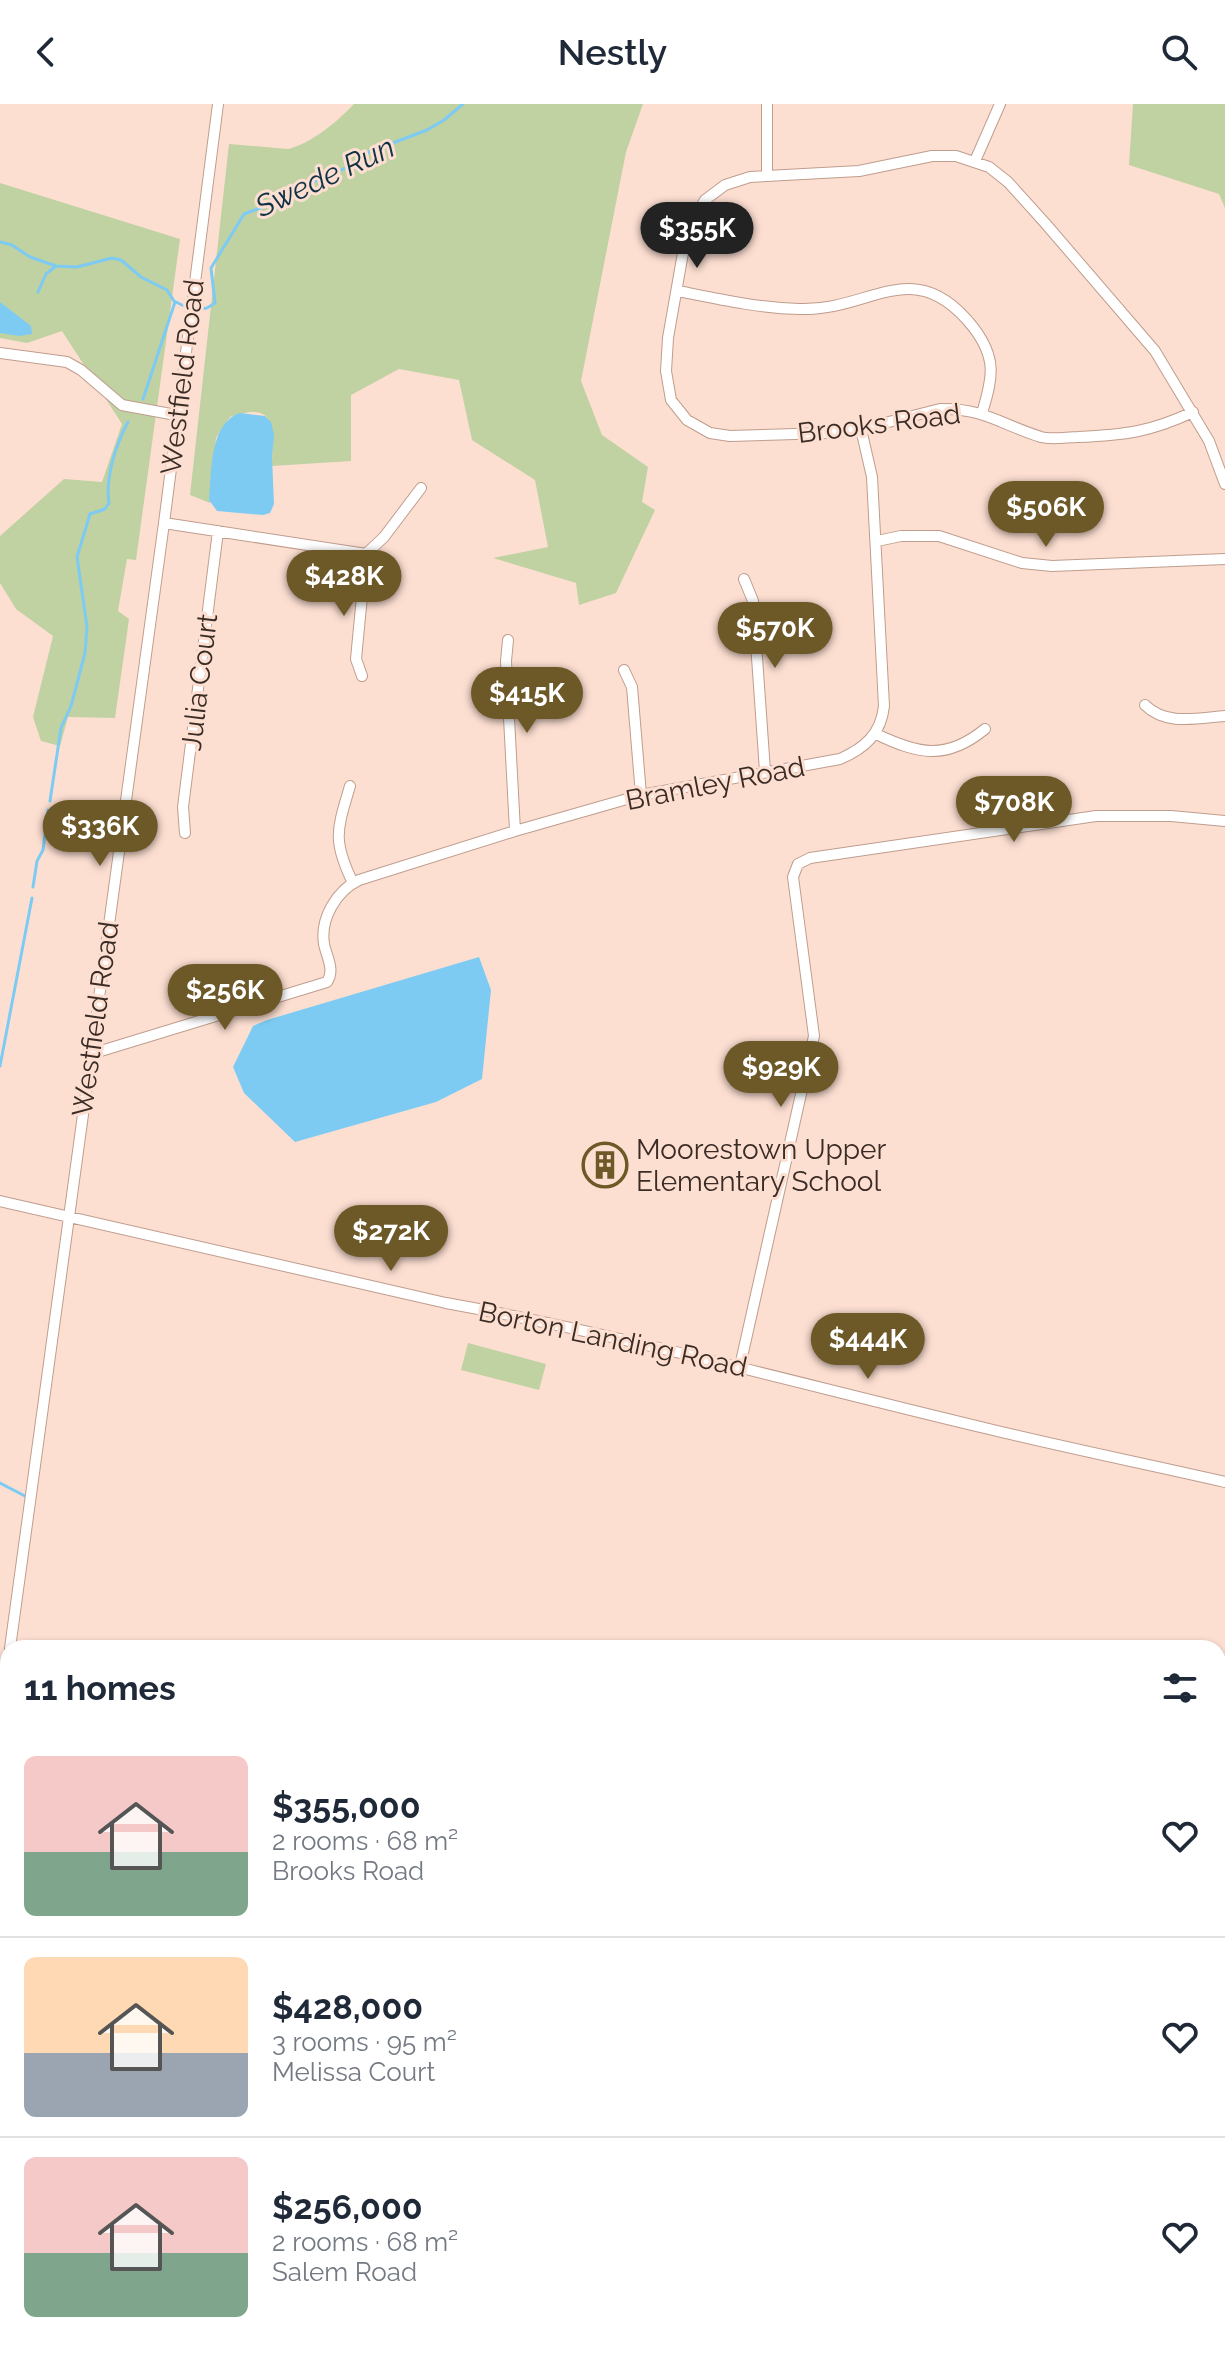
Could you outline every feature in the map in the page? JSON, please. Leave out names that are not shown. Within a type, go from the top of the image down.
[{"type":"street","name":"Westfield Road","points":[[11,1640],[164,523],[218,104]]},
{"type":"street","points":[[767,104],[767,175]]},
{"type":"street","points":[[975,161],[1000,104]]},
{"type":"street","name":"Brooks Road","points":[[1193,412],[1161,426],[1126,435],[1045,438],[982,413],[940,409],[861,429],[830,433],[730,436],[710,433],[687,420],[671,400],[666,371],[668,338],[687,230],[697,209],[725,185],[750,177],[859,171],[932,156],[956,156],[989,167],[1008,182],[1045,223],[1155,351],[1193,412],[1209,441],[1225,484]]},
{"type":"street","points":[[678,291],[745,304],[801,309],[828,307],[896,290],[925,290],[939,295],[964,316],[990,353],[992,368],[982,413]]},
{"type":"street","points":[[0,353],[67,362],[122,405],[176,415]]},
{"type":"street","points":[[861,429],[872,477],[877,541],[884,706],[876,734],[906,748],[924,751],[947,749],[969,742],[985,729]]},
{"type":"street","points":[[362,676],[356,659],[366,554],[384,537],[421,488]]},
{"type":"street","points":[[164,523],[366,554]]},
{"type":"street","name":"Julia Court","points":[[185,833],[183,807],[218,531]]},
{"type":"street","points":[[877,541],[901,536],[939,536],[1022,563],[1052,566],[1225,559]]},
{"type":"street","points":[[744,579],[753,601],[765,771]]},
{"type":"street","points":[[508,640],[506,661],[515,831]]},
{"type":"street","points":[[624,670],[632,687],[641,795]]},
{"type":"street","points":[[1145,705],[1156,716],[1181,720],[1225,716]]},
{"type":"street","name":"Bramley Road","points":[[353,883],[641,795],[840,759],[861,750],[876,734]]},
{"type":"street","points":[[91,1054],[324,984],[331,977],[324,939],[325,923],[336,900],[353,883],[340,854],[337,836],[350,786]]},
{"type":"street","points":[[740,1366],[814,1036],[793,877],[798,864],[824,856],[1096,816],[1171,816],[1225,821]]},
{"type":"street","name":"Borton Landing Road","points":[[0,1201],[446,1303],[740,1366],[990,1430],[1225,1482]]},
{"type":"green space","points":[[354,104],[643,104],[626,152],[581,381],[602,435],[648,467],[642,502],[655,510],[616,593],[579,605],[576,583],[493,558],[548,547],[535,480],[472,440],[459,380],[399,369],[351,395],[351,461],[272,466],[272,431],[265,416],[258,412],[230,417],[216,438],[210,503],[190,495],[229,144],[288,149],[324,131]]},
{"type":"green space","points":[[1133,104],[1225,104],[1225,208],[1219,194],[1129,165]]},
{"type":"green space","points":[[0,183],[180,239],[136,560],[127,559],[118,611],[129,619],[115,718],[68,717],[60,746],[41,741],[33,717],[53,636],[16,609],[0,583],[0,536],[64,479],[102,482],[122,424],[62,331],[27,343],[0,338]]},
{"type":"green space","points":[[468,1343],[546,1364],[539,1390],[461,1370]]},
{"type":"water","points":[[0,302],[31,326],[32,334],[19,336],[0,333]]},
{"type":"water","points":[[240,413],[265,416],[271,422],[274,435],[274,504],[270,513],[263,515],[217,511],[209,500],[217,438],[222,427]]},
{"type":"water","points":[[479,957],[491,990],[482,1079],[436,1102],[295,1142],[244,1093],[233,1067],[253,1026]]},
{"type":"waterway","name":"Swede Run","points":[[199,309],[215,303],[211,268],[244,214],[348,167],[369,152],[427,130],[463,104]]},
{"type":"waterway","name":"Swede Run","points":[[0,242],[56,266],[77,267],[112,258],[121,260],[141,277],[167,290],[174,301],[184,306]]},
{"type":"waterway","points":[[38,292],[46,274],[56,266]]},
{"type":"waterway","points":[[143,399],[175,302]]},
{"type":"waterway","points":[[50,801],[61,728],[71,706],[85,653],[87,627],[77,557],[90,514],[105,509],[109,503],[112,461],[128,422]]},
{"type":"waterway","points":[[33,887],[37,861],[43,850],[48,810]]},
{"type":"waterway","points":[[0,1066],[32,898]]},
{"type":"waterway","points":[[0,1483],[25,1496]]},
{"type":"place","name":"Moorestown Upper Elementary School","points":[[605,1165]]}]
